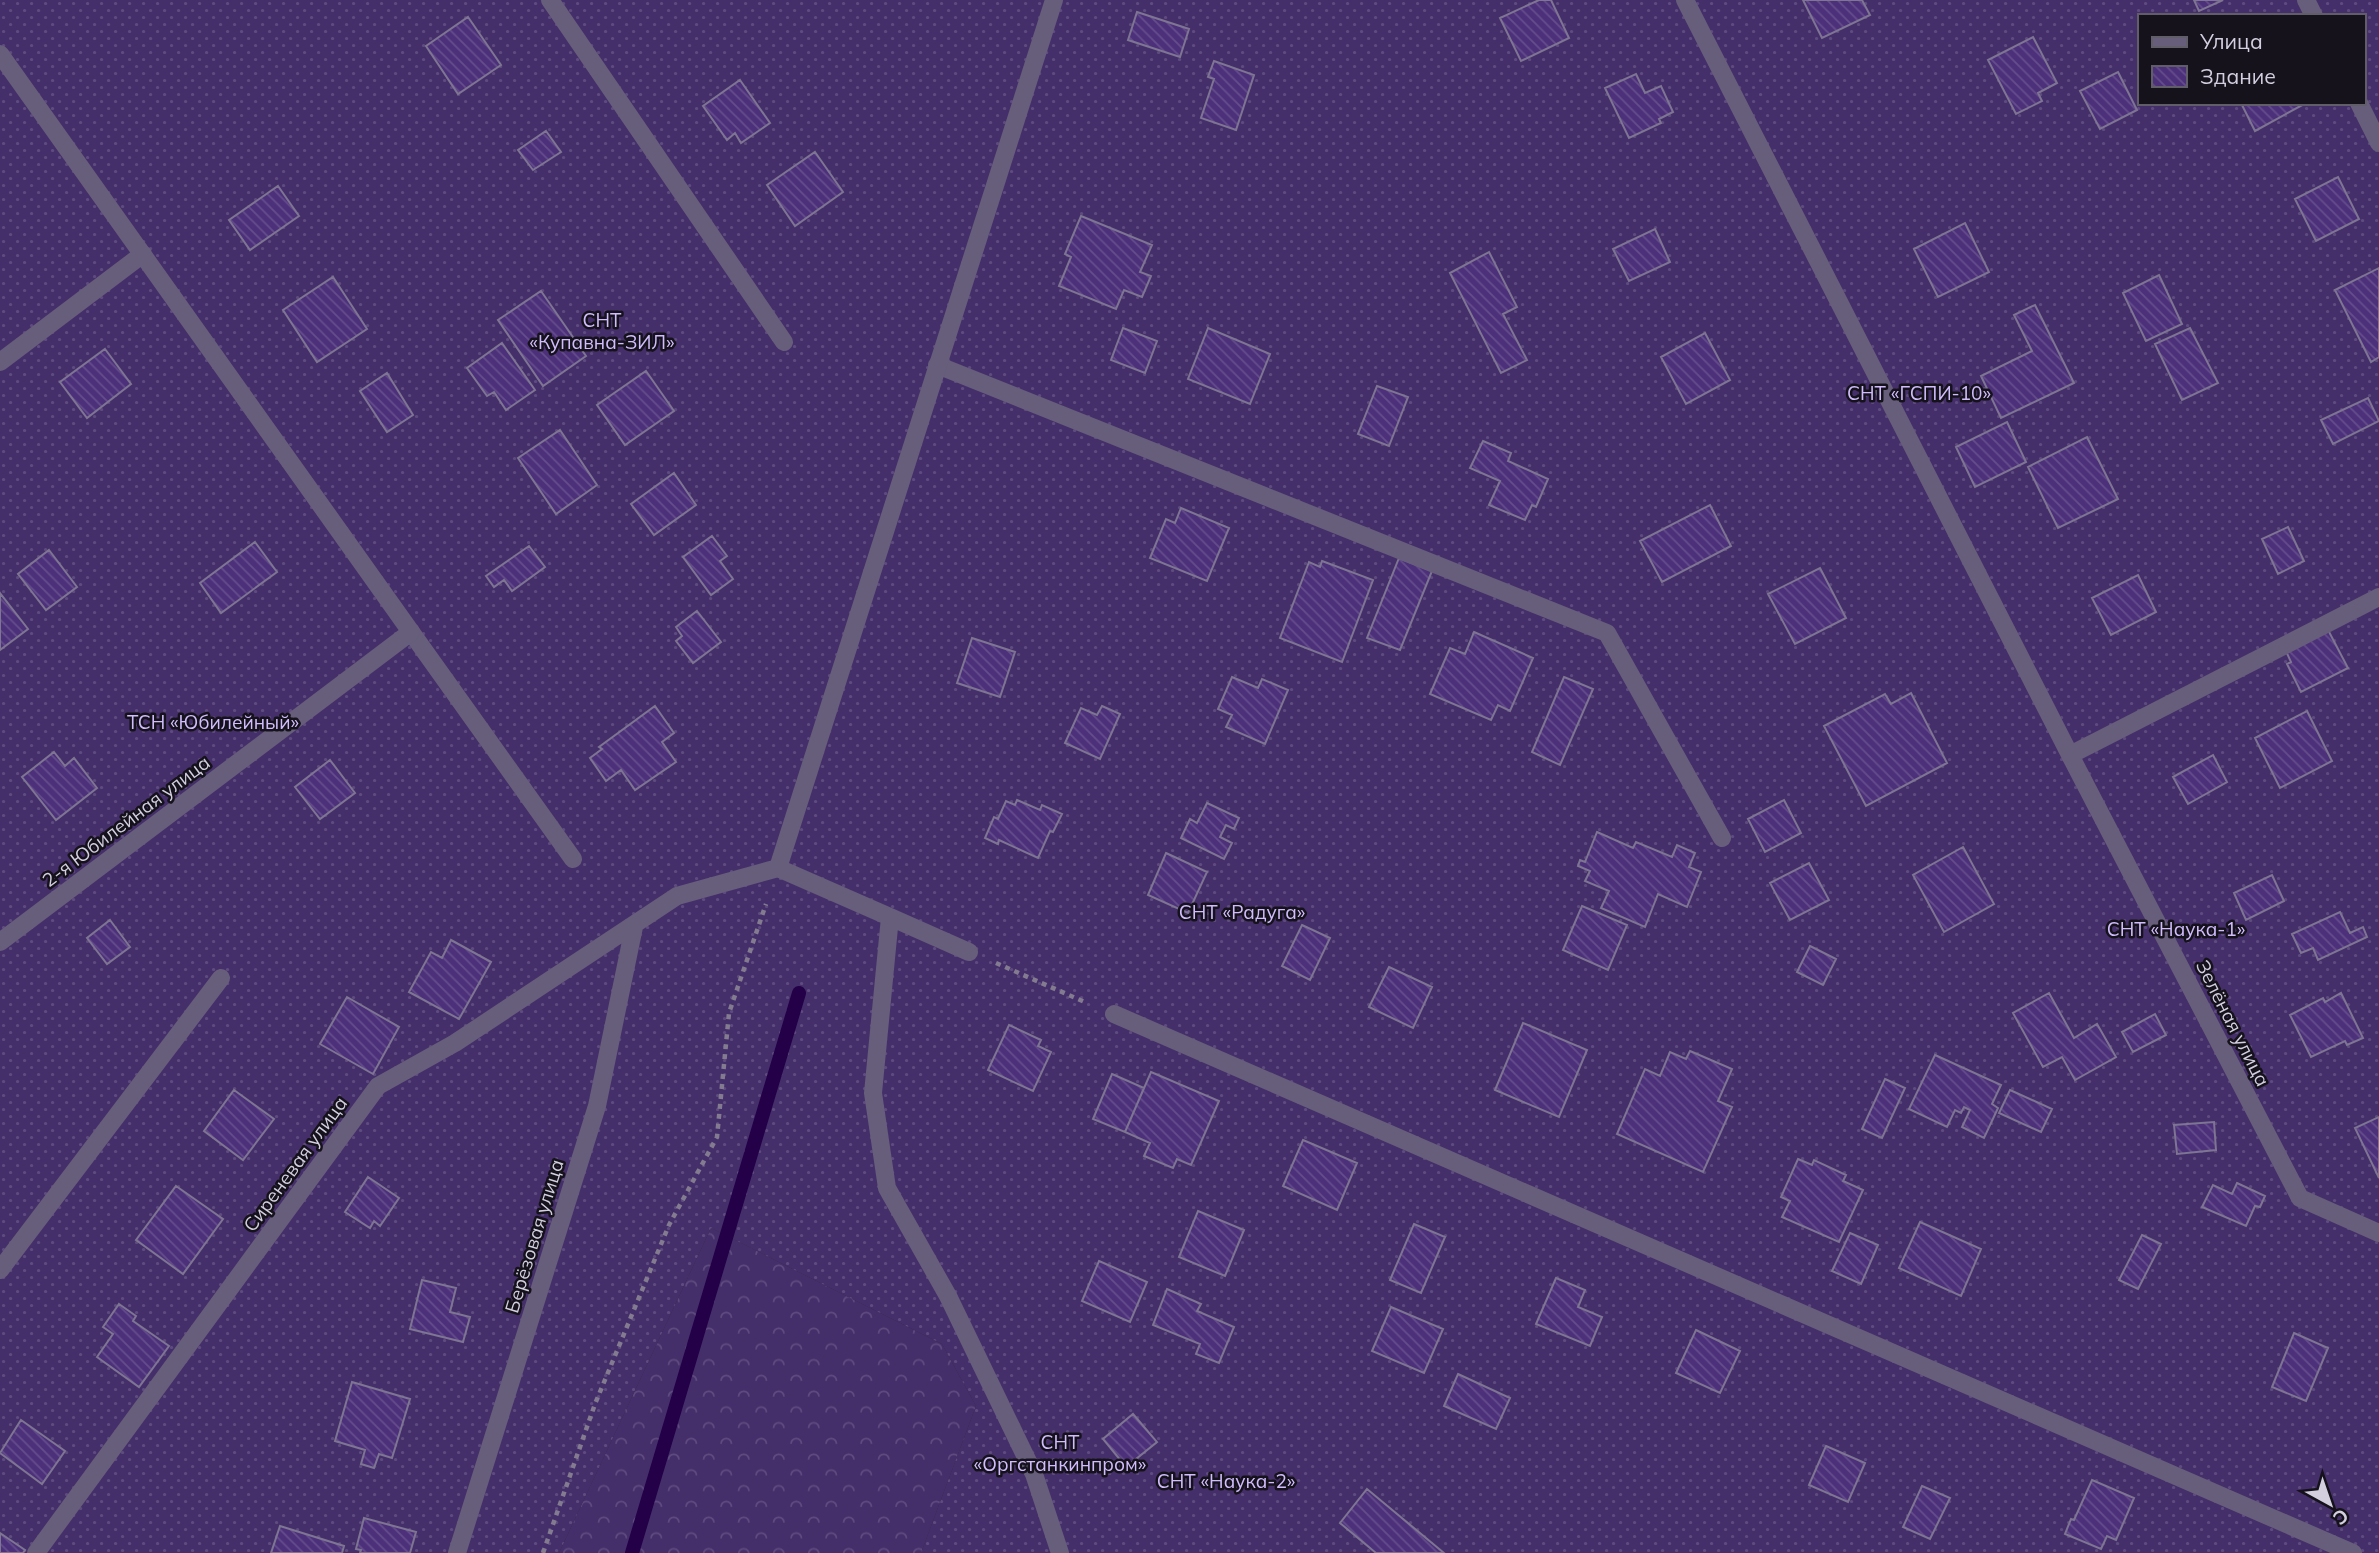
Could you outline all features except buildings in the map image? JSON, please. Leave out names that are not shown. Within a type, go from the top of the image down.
[{"type":"street","points":[[550,0],[784,342]]},
{"type":"street","points":[[969,951],[778,868],[1054,0]]},
{"type":"street","name":"Зелёная улица","points":[[1685,0],[2070,755],[2300,1198],[2379,1233]]},
{"type":"street","points":[[0,54],[573,859]]},
{"type":"street","points":[[2360,105],[2379,143]]},
{"type":"street","points":[[0,362],[143,254]]},
{"type":"street","points":[[937,365],[1607,633],[1722,838]]},
{"type":"street","points":[[2070,755],[2379,597]]},
{"type":"street","name":"2-я Юбилейная улица","points":[[0,942],[411,632]]},
{"type":"street","name":"Сиреневая улица","points":[[36,1553],[378,1086],[456,1043],[677,896],[778,868]]},
{"type":"street","points":[[890,917],[873,1093],[887,1188],[948,1296],[1034,1474],[1060,1553]]},
{"type":"street","name":"Берёзовая улица","points":[[457,1553],[597,1106],[634,927]]},
{"type":"street","points":[[0,1270],[221,978]]},
{"type":"street","points":[[1114,1014],[2353,1553]]},
{"type":"path","points":[[542,1553],[595,1404],[669,1225],[717,1137],[729,1013],[778,868]]},
{"type":"path","points":[[969,951],[1114,1014]]},
{"type":"green space","points":[[0,0],[2379,0],[2379,1553],[921,1553],[976,1406],[942,1344],[711,1228],[559,1553],[0,1553]]},
{"type":"green space","points":[[711,1228],[942,1344],[976,1406],[921,1553],[559,1553]]},
{"type":"waterway","points":[[632,1553],[799,993]]},
{"type":"park label","name":"СНТ «Купавна-ЗИЛ»","points":[[602,331]]},
{"type":"park label","name":"СНТ «ГСПИ-10»","points":[[1919,393]]},
{"type":"park label","name":"ТСН «Юбилейный»","points":[[213,722]]},
{"type":"park label","name":"СНТ «Радуга»","points":[[1242,912]]},
{"type":"park label","name":"СНТ «Наука-1»","points":[[2176,929]]},
{"type":"park label","name":"СНТ «Оргстанкинпром»","points":[[1060,1453]]},
{"type":"park label","name":"СНТ «Наука-2»","points":[[1226,1481]]}]
